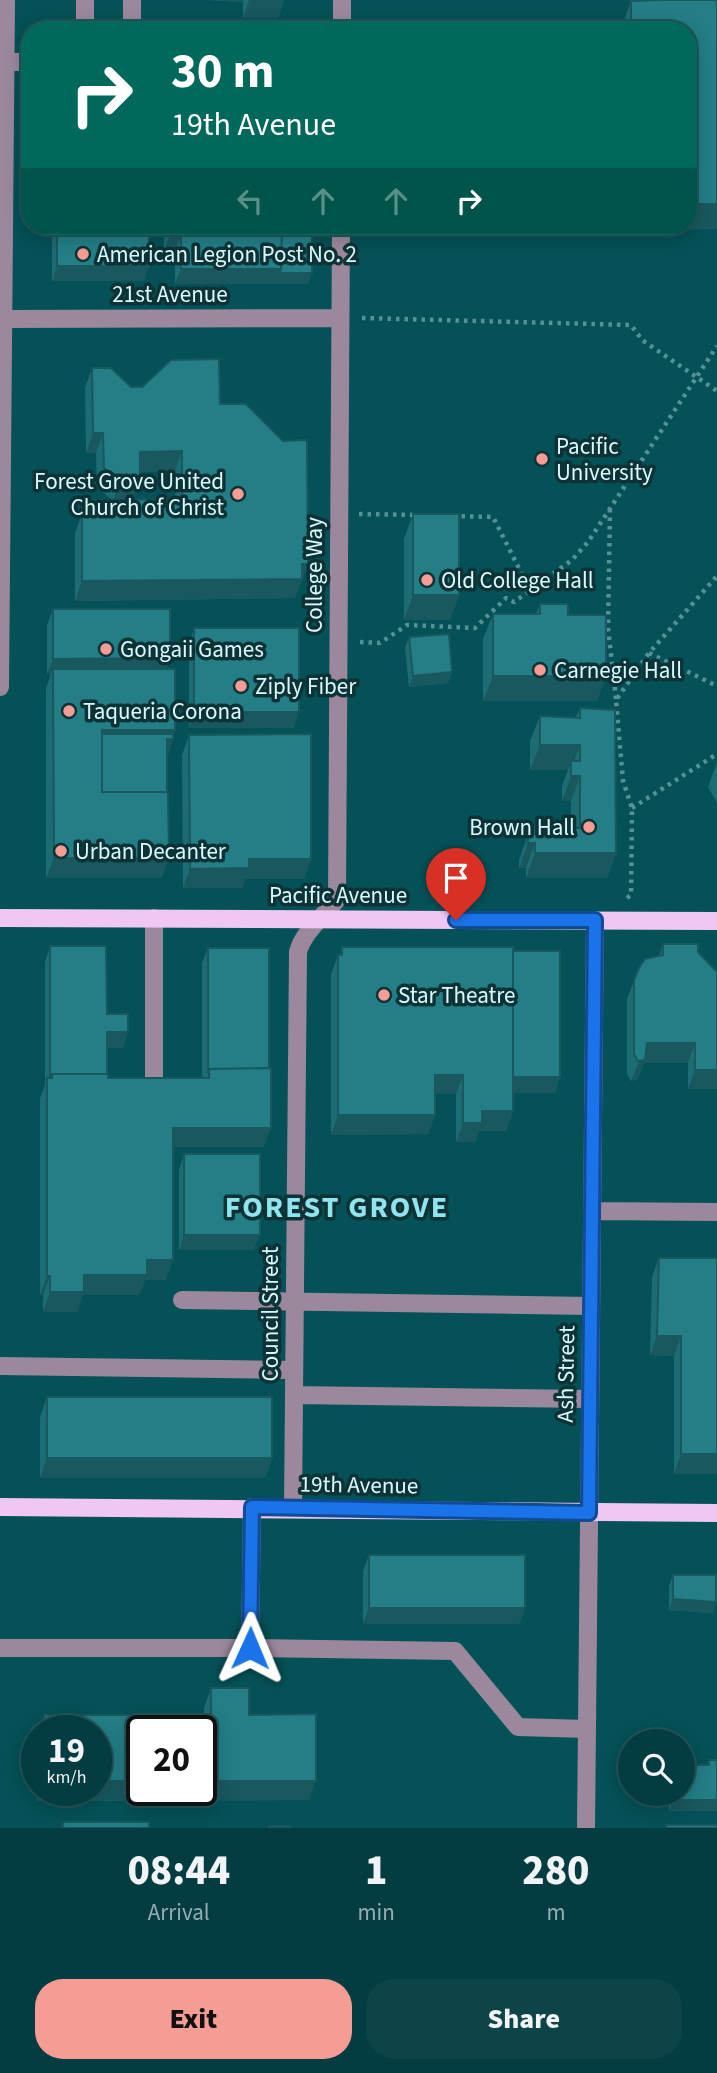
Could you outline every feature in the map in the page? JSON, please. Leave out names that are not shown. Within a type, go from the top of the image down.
[{"type":"main road","name":"Pacific Avenue","points":[[0,918],[717,921]]},
{"type":"main road","name":"19th Avenue","points":[[0,1507],[252,1507],[717,1513]]},
{"type":"street","points":[[0,687],[2,171],[6,0]]},
{"type":"street","points":[[85,0],[85,21]]},
{"type":"street","points":[[132,0],[132,21]]},
{"type":"street","points":[[342,0],[342,21]]},
{"type":"street","points":[[5,62],[21,62]]},
{"type":"street","name":"College Way","points":[[322,919],[337,899],[341,235]]},
{"type":"street","name":"21st Avenue","points":[[2,319],[340,318]]},
{"type":"street","points":[[153,918],[154,1084]]},
{"type":"street","name":"Council Street","points":[[293,1508],[298,952],[301,940],[322,919]]},
{"type":"street","name":"Ash Street","points":[[586,1828],[595,920]]},
{"type":"street","points":[[593,1211],[717,1212]]},
{"type":"street","points":[[182,1300],[591,1306]]},
{"type":"street","points":[[0,1366],[294,1370]]},
{"type":"street","points":[[294,1395],[590,1399]]},
{"type":"street","points":[[250,1648],[252,1507]]},
{"type":"street","points":[[0,1648],[455,1651],[518,1727],[587,1729]]},
{"type":"path","points":[[340,318],[631,325],[642,340],[717,391]]},
{"type":"path","points":[[338,641],[380,643],[407,625],[475,628],[506,598],[514,602],[572,559],[610,508],[694,377],[717,346]]},
{"type":"path","points":[[595,920],[631,895],[632,808],[624,781],[608,628],[610,508]]},
{"type":"path","points":[[339,514],[428,516]]},
{"type":"path","points":[[441,516],[493,517],[530,590]]},
{"type":"path","points":[[616,700],[649,653],[717,576]]},
{"type":"path","points":[[649,653],[717,685]]},
{"type":"path","points":[[632,808],[717,754]]},
{"type":"building","points":[[717,0],[717,204],[697,204],[697,21],[631,21],[631,1]]},
{"type":"building","points":[[57,235],[149,235],[149,266],[57,266]]},
{"type":"building","points":[[181,235],[282,235],[281,269],[181,269]]},
{"type":"building","points":[[282,235],[312,235],[312,273],[280,273]]},
{"type":"building","name":"Forest Grove United Church of Christ","points":[[219,359],[220,404],[246,404],[283,441],[307,440],[308,564],[302,564],[302,579],[82,581],[82,514],[87,514],[87,500],[182,499],[182,451],[140,452],[140,481],[120,481],[104,468],[103,433],[93,433],[92,368],[111,368],[131,387],[142,387],[171,360]]},
{"type":"building","points":[[413,514],[459,514],[459,595],[413,595]]},
{"type":"building","points":[[540,604],[568,604],[568,615],[606,615],[606,676],[493,676],[493,614],[540,614]]},
{"type":"building","name":"Gongaii Games","points":[[53,609],[170,609],[170,658],[53,659]]},
{"type":"building","name":"Ziply Fiber","points":[[194,628],[299,628],[299,712],[194,712]]},
{"type":"building","points":[[449,634],[452,672],[413,676],[409,637]]},
{"type":"building","points":[[53,669],[175,669],[175,730],[102,730],[102,792],[168,792],[169,858],[54,858]]},
{"type":"building","points":[[580,708],[615,710],[616,853],[535,853],[535,843],[528,843],[528,835],[535,834],[535,827],[580,828],[580,776],[571,776],[571,761],[580,761],[580,745],[540,745],[540,716],[580,718]]},
{"type":"building","points":[[102,734],[173,734],[173,739],[167,739],[167,792],[102,792]]},
{"type":"building","points":[[311,734],[311,859],[249,859],[249,868],[190,869],[189,735]]},
{"type":"building","points":[[663,944],[698,944],[698,952],[717,972],[717,1070],[695,1070],[695,1043],[647,1043],[645,1060],[638,1061],[634,1054],[634,980],[645,959],[663,955]]},
{"type":"building","points":[[50,946],[106,946],[107,1014],[128,1014],[128,1032],[107,1032],[107,1074],[52,1074],[50,1078]]},
{"type":"building","points":[[342,947],[513,947],[513,1111],[482,1111],[482,1123],[463,1123],[463,1075],[435,1075],[435,1115],[338,1115],[338,955],[342,955]]},
{"type":"building","points":[[208,948],[269,948],[269,1068],[209,1069],[208,1073]]},
{"type":"building","points":[[513,951],[560,951],[560,1077],[513,1077]]},
{"type":"building","points":[[271,1068],[271,1128],[173,1128],[173,1260],[147,1260],[147,1275],[84,1275],[84,1292],[50,1292],[50,1276],[47,1276],[47,1078],[52,1078],[52,1074],[108,1074],[108,1078],[209,1078],[209,1069]]},
{"type":"building","points":[[184,1154],[260,1154],[260,1235],[184,1235]]},
{"type":"building","points":[[659,1258],[717,1258],[717,1454],[681,1454],[681,1336],[657,1336]]},
{"type":"building","points":[[47,1397],[272,1397],[272,1458],[47,1458]]},
{"type":"building","points":[[369,1555],[525,1555],[525,1608],[369,1608]]},
{"type":"building","points":[[673,1575],[716,1575],[716,1602],[673,1599]]},
{"type":"building","points":[[211,1688],[249,1688],[249,1715],[316,1714],[316,1781],[217,1781],[217,1715],[211,1715]]},
{"type":"building","points":[[112,1715],[126,1715],[126,1781],[112,1781]]},
{"type":"building","points":[[709,1760],[717,1760],[717,1800],[695,1800],[695,1765],[709,1765]]},
{"type":"building","points":[[63,1822],[149,1822],[149,1828],[63,1828]]},
{"type":"building","points":[[666,1825],[717,1825],[717,1828],[666,1828]]},
{"type":"building","points":[[290,1826],[290,1828],[269,1828]]},
{"type":"place","name":"American Legion Post No. 2","points":[[83,254]]},
{"type":"place","name":"Pacific University","points":[[542,459]]},
{"type":"place","name":"Forest Grove United Church of Christ","points":[[238,494]]},
{"type":"place","name":"Old College Hall","points":[[427,580]]},
{"type":"place","name":"Gongaii Games","points":[[106,649]]},
{"type":"place","name":"Carnegie Hall","points":[[540,670]]},
{"type":"place","name":"Ziply Fiber","points":[[241,686]]},
{"type":"place","name":"Taqueria Corona","points":[[69,711]]},
{"type":"place","name":"Brown Hall","points":[[589,827]]},
{"type":"place","name":"Urban Decanter","points":[[61,851]]},
{"type":"place","name":"Star Theatre","points":[[384,995]]},
{"type":"district","name":"FOREST GROVE","points":[[337,1207]]},
{"type":"route","points":[[250,1648],[252,1507],[589,1513],[595,920],[456,920]]}]
